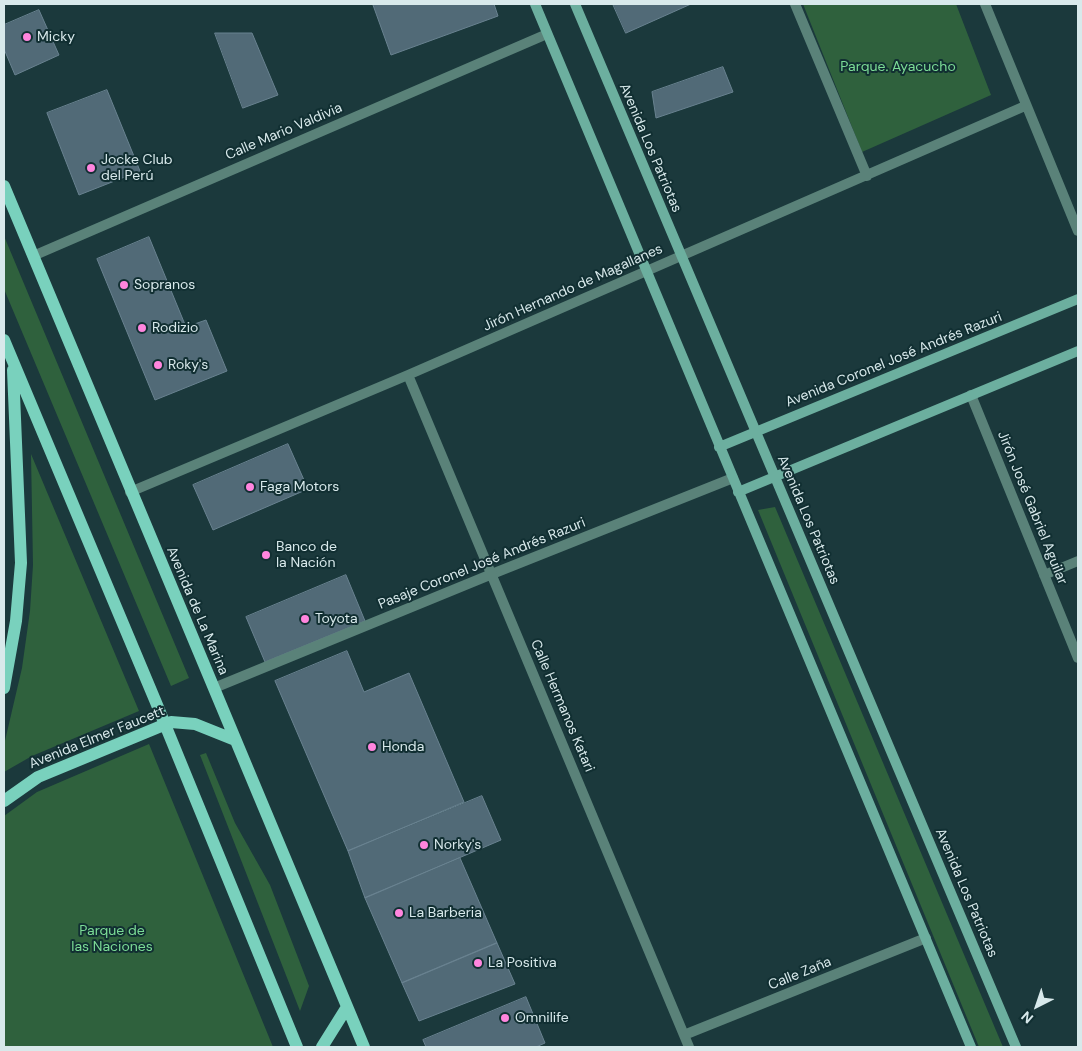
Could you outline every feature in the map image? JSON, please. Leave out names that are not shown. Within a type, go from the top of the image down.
[{"type":"main road","points":[[535,4],[971,1047]]},
{"type":"main road","name":"Avenida Los Patriotas","points":[[575,4],[1016,1047]]},
{"type":"main road","name":"Avenida de La Marina","points":[[4,186],[130,492],[364,1047]]},
{"type":"main road","name":"Avenida Coronel José Andrés Razuri","points":[[719,447],[1078,298]]},
{"type":"main road","points":[[4,340],[165,724],[297,1047]]},
{"type":"main road","points":[[738,492],[1078,351]]},
{"type":"main road","points":[[4,688],[16,621],[21,563],[12,360]]},
{"type":"main road","name":"Avenida Elmer Faucett","points":[[4,801],[38,777],[165,724],[178,722],[195,724],[235,740]]},
{"type":"main road","points":[[322,1047],[347,1008]]},
{"type":"street","points":[[795,4],[867,176]]},
{"type":"street","points":[[985,4],[1025,106],[1078,231]]},
{"type":"street","name":"Calle Mario Valdivia","points":[[32,256],[547,34]]},
{"type":"street","name":"Jirón Hernando de Magallanes","points":[[130,492],[408,375],[1025,106]]},
{"type":"street","name":"Calle Hermanos Katari","points":[[408,375],[689,1047]]},
{"type":"street","name":"Jirón José Gabriel Aguilar","points":[[971,395],[1078,658]]},
{"type":"street","name":"Pasaje Coronel José Andrés Razuri","points":[[214,688],[733,478]]},
{"type":"street","points":[[1044,575],[1078,561]]},
{"type":"street","name":"Calle Zaña","points":[[684,1035],[926,938]]},
{"type":"green space","name":"Parque. Ayacucho","points":[[803,4],[956,4],[991,95],[862,152]]},
{"type":"green space","points":[[4,236],[189,678],[171,686],[4,289]]},
{"type":"green space","points":[[31,454],[139,711],[32,756],[4,772],[4,745],[22,668],[30,611],[33,565]]},
{"type":"green space","points":[[775,507],[1003,1047],[979,1047],[758,510]]},
{"type":"green space","name":"Parque de las Naciones","points":[[149,744],[273,1047],[4,1047],[4,816],[37,792]]},
{"type":"green space","points":[[206,753],[235,823],[270,885],[309,986],[300,1011],[200,755]]},
{"type":"building","points":[[494,4],[498,16],[391,55],[373,5]]},
{"type":"building","points":[[613,4],[691,4],[626,33]]},
{"type":"building","name":"Micky","points":[[39,10],[59,55],[15,75],[4,49],[4,25]]},
{"type":"building","points":[[215,33],[252,33],[278,95],[243,108]]},
{"type":"building","points":[[723,67],[733,92],[656,118],[652,92]]},
{"type":"building","points":[[107,90],[140,171],[79,195],[47,113]]},
{"type":"building","points":[[149,237],[186,327],[206,320],[227,371],[155,400],[97,259]]},
{"type":"building","name":"Faga Motors","points":[[288,444],[308,489],[213,530],[193,485]]},
{"type":"building","name":"Toyota","points":[[346,575],[365,621],[265,662],[246,617]]},
{"type":"building","name":"Honda","points":[[347,651],[364,692],[409,673],[464,802],[348,851],[275,681]]},
{"type":"building","name":"Norky's","points":[[482,796],[501,840],[365,898],[348,851]]},
{"type":"building","points":[[460,858],[497,943],[402,983],[365,898]]},
{"type":"building","name":"La Positiva","points":[[497,943],[515,984],[419,1021],[402,983]]},
{"type":"building","name":"Omnilife","points":[[526,997],[545,1043],[536,1047],[426,1047],[423,1040]]},
{"type":"place","name":"Micky","points":[[27,37]]},
{"type":"place","name":"Jocke Club del Perú","points":[[91,168]]},
{"type":"place","name":"Sopranos","points":[[124,285]]},
{"type":"place","name":"Rodizio","points":[[142,328]]},
{"type":"place","name":"Roky's","points":[[158,365]]},
{"type":"place","name":"Faga Motors","points":[[250,487]]},
{"type":"place","name":"Banco de la Nación","points":[[266,555]]},
{"type":"place","name":"Toyota","points":[[305,619]]},
{"type":"place","name":"Honda","points":[[372,747]]},
{"type":"place","name":"Norky's","points":[[424,845]]},
{"type":"place","name":"La Barberia","points":[[399,913]]},
{"type":"place","name":"La Positiva","points":[[478,963]]},
{"type":"place","name":"Omnilife","points":[[505,1018]]}]
